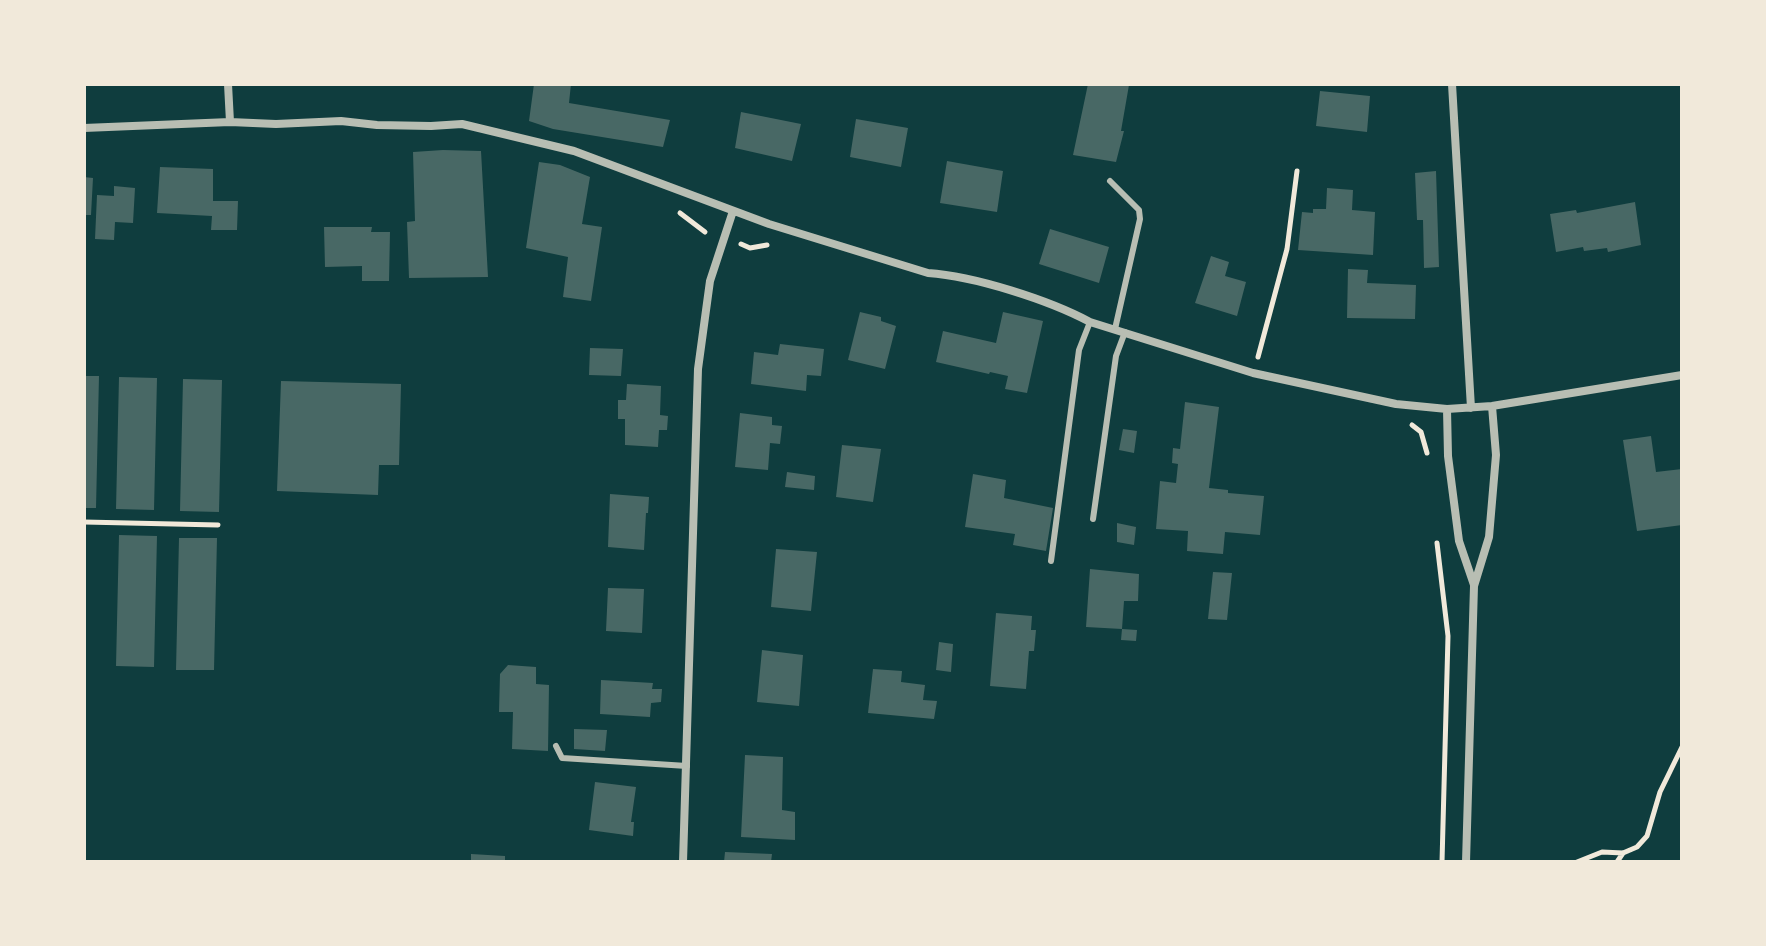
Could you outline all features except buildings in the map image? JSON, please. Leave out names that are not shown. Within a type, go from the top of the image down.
[{"type":"street","points":[[228,84],[230,122]]},
{"type":"street","points":[[1452,84],[1471,408]]},
{"type":"street","points":[[84,128],[230,122],[462,124],[574,151],[769,224],[928,273],[953,274],[1065,308],[1090,322],[1253,373],[1396,404],[1447,409],[1492,406],[1682,375]]},
{"type":"street","points":[[683,862],[698,369],[710,281],[733,211]]},
{"type":"street","points":[[1466,862],[1474,586],[1489,537],[1496,455],[1492,406]]},
{"type":"street","points":[[1447,409],[1448,456],[1459,541],[1474,586]]},
{"type":"lane","points":[[1093,519],[1116,356],[1140,219],[1139,210],[1110,181]]},
{"type":"lane","points":[[1051,561],[1079,350],[1090,322]]},
{"type":"lane","points":[[556,746],[562,758],[687,766]]},
{"type":"path","points":[[1253,373],[1287,249],[1297,171]]},
{"type":"path","points":[[672,208],[705,232]]},
{"type":"path","points":[[741,244],[750,248],[763,244],[778,248]]},
{"type":"path","points":[[1403,423],[1421,432],[1428,457]]},
{"type":"path","points":[[84,522],[218,525]]},
{"type":"path","points":[[1436,531],[1448,636],[1442,862]]},
{"type":"path","points":[[1577,862],[1602,852],[1623,853],[1637,847],[1647,836],[1660,792],[1682,747]]},
{"type":"path","points":[[1617,862],[1623,853]]}]
